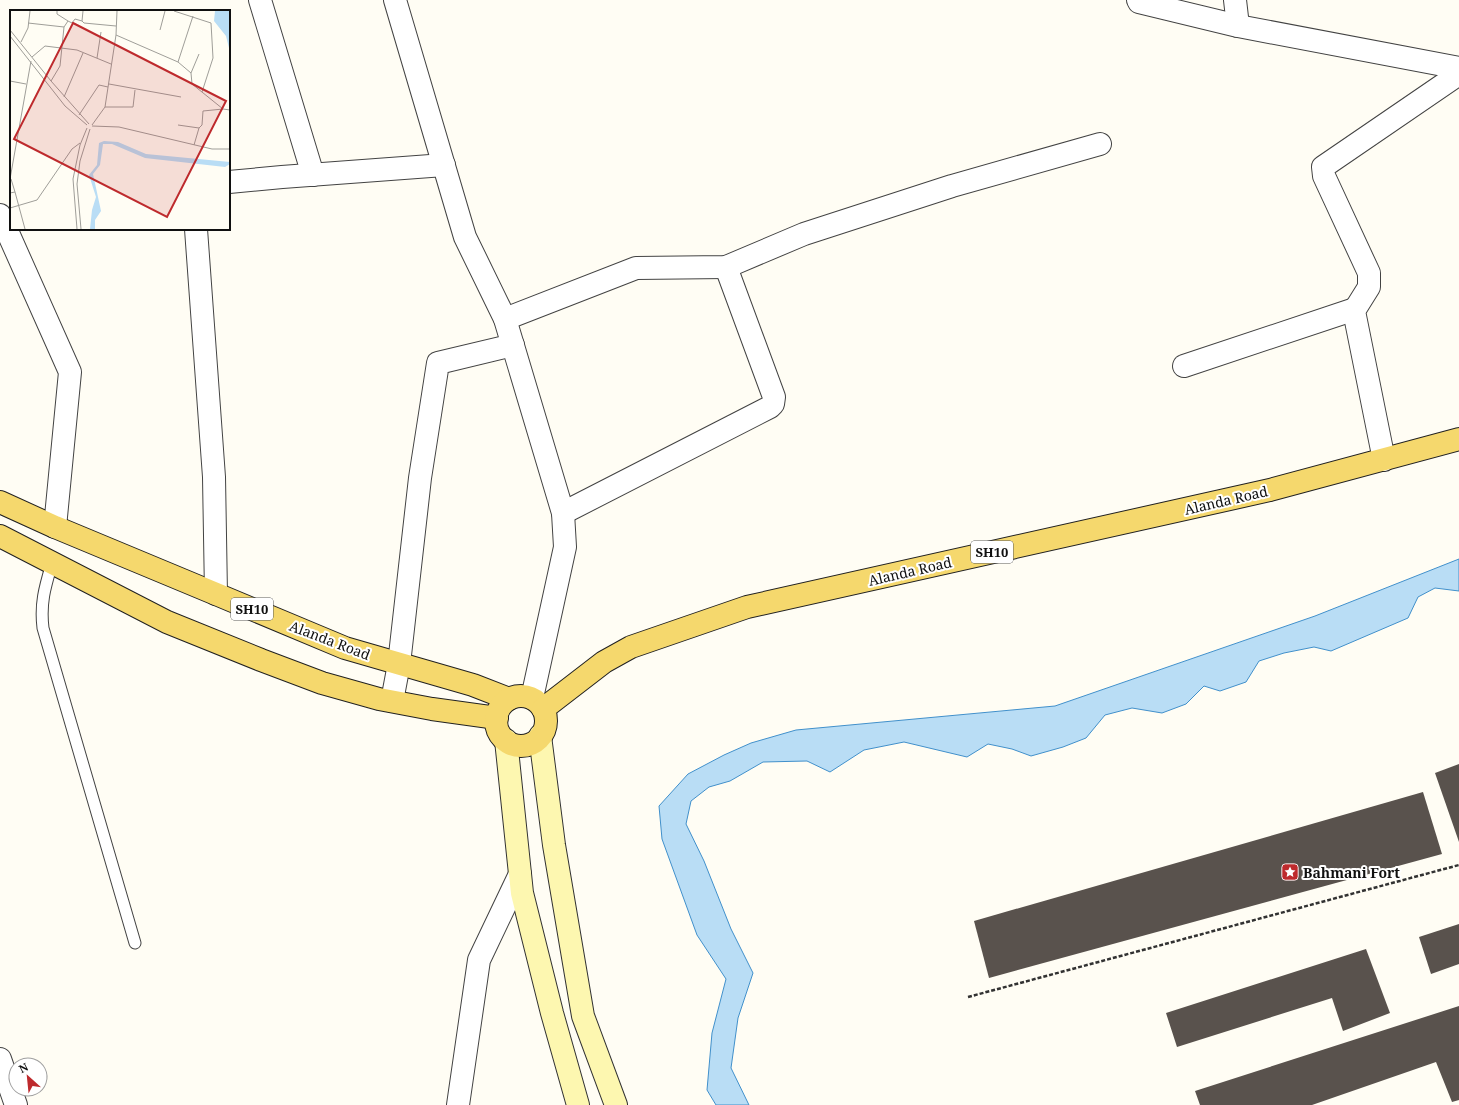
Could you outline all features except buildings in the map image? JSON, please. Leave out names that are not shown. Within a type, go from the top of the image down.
[{"type":"main road","name":"Alanda Road","points":[[538,704],[604,662],[631,647],[747,607],[1270,490],[1459,439]]},
{"type":"main road","name":"Alanda Road","points":[[0,502],[55,527],[345,648],[474,685],[509,699]]},
{"type":"main road","points":[[0,536],[167,622],[322,683],[392,701],[497,718]]},
{"type":"main road","points":[[525,696],[538,704],[546,716],[546,725],[543,733],[530,744],[514,744],[506,740],[497,727],[499,710],[509,699],[525,696]]},
{"type":"main road","points":[[540,736],[554,846],[583,1016],[616,1105]]},
{"type":"main road","points":[[506,740],[522,893],[552,1013],[578,1105]]},
{"type":"street","points":[[260,0],[313,174]]},
{"type":"street","points":[[395,0],[465,237],[505,319],[562,513],[565,548],[538,704]]},
{"type":"street","points":[[1138,0],[1139,2],[1238,26],[1459,68]]},
{"type":"street","points":[[1235,0],[1238,26]]},
{"type":"street","points":[[1184,366],[1355,309],[1369,287],[1369,273],[1324,176],[1323,167],[1459,74]]},
{"type":"street","points":[[505,319],[636,268],[726,267],[804,234],[952,186],[1100,144]]},
{"type":"street","points":[[230,182],[313,174],[444,165]]},
{"type":"street","points":[[5,227],[70,372],[55,527]]},
{"type":"street","points":[[196,230],[214,477],[216,594]]},
{"type":"street","points":[[562,513],[774,404],[774,397],[726,267]]},
{"type":"street","points":[[1355,309],[1384,460]]},
{"type":"street","points":[[392,701],[399,664],[420,478],[438,363],[513,345]]},
{"type":"street","points":[[458,1105],[478,960],[520,874]]},
{"type":"street","points":[[0,1059],[16,1105]]},
{"type":"lane","points":[[52,563],[43,595],[41,611],[43,628],[135,943]]},
{"type":"path","points":[[968,997],[1459,865]]},
{"type":"water","points":[[1459,559],[1459,591],[1435,588],[1418,597],[1408,618],[1331,651],[1314,647],[1284,653],[1259,661],[1246,682],[1220,691],[1204,686],[1186,704],[1162,713],[1132,708],[1105,715],[1086,738],[1063,747],[1031,756],[1012,749],[988,744],[967,757],[904,742],[864,750],[830,772],[807,761],[763,762],[730,781],[709,787],[691,801],[686,824],[704,861],[731,929],[753,973],[738,1018],[731,1068],[749,1105],[716,1105],[707,1090],[712,1033],[726,979],[697,935],[662,839],[659,806],[688,774],[751,743],[796,730],[1055,706],[1315,616]]},
{"type":"place","name":"Bahmani Fort","points":[[1290,872]]}]
